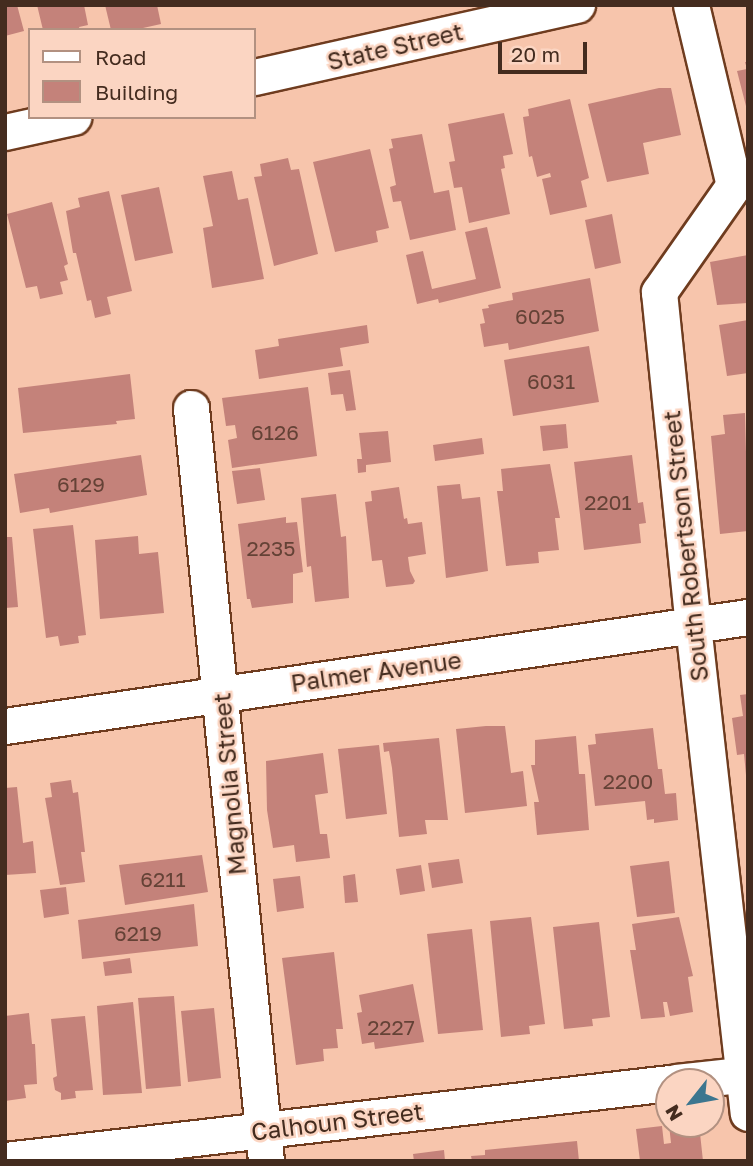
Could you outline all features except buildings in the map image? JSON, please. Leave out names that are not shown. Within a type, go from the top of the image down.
[{"type":"street","name":"State Street","points":[[256,77],[577,5]]},
{"type":"street","name":"South Robertson Street","points":[[691,5],[734,185],[659,292],[693,625],[746,1074],[748,1113]]},
{"type":"street","points":[[5,132],[64,119]]},
{"type":"street","name":"Magnolia Street","points":[[191,408],[264,1145]]},
{"type":"street","name":"Palmer Avenue","points":[[5,726],[748,617]]},
{"type":"street","points":[[725,1076],[746,1074]]},
{"type":"street","name":"Calhoun Street","points":[[5,1160],[264,1145],[655,1085]]}]
